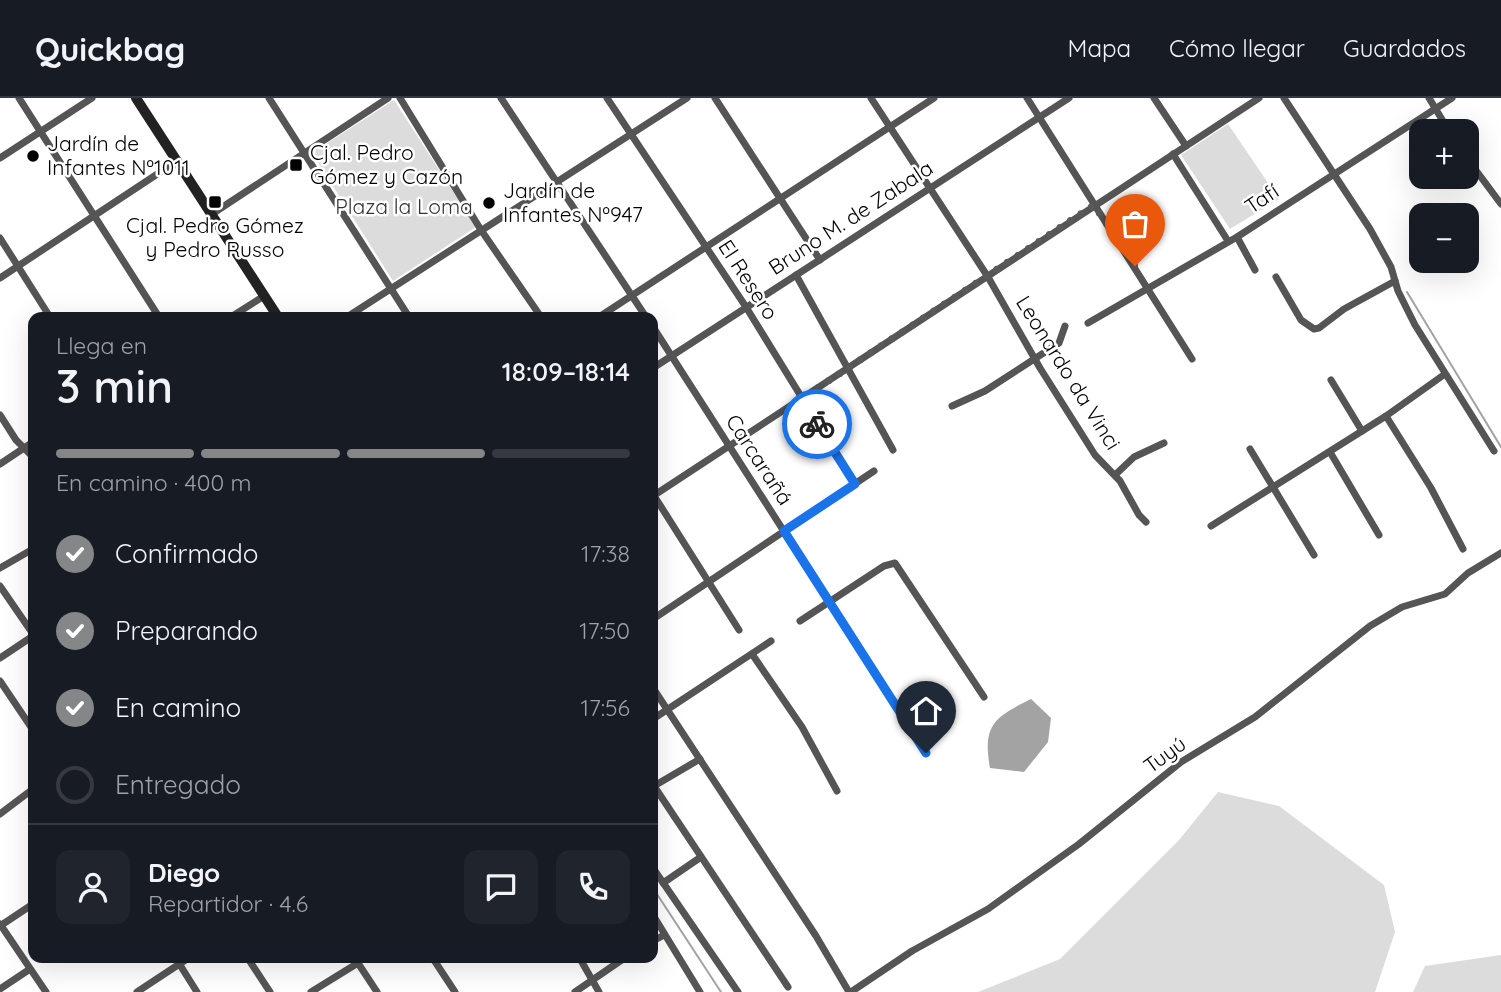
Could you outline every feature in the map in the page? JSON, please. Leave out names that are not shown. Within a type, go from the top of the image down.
[{"type":"street","points":[[19,98],[156,312]]},
{"type":"street","points":[[0,158],[92,98]]},
{"type":"street","points":[[136,98],[275,312]]},
{"type":"street","points":[[269,98],[406,312]]},
{"type":"street","points":[[212,214],[388,98]]},
{"type":"street","points":[[400,98],[481,230],[538,312]]},
{"type":"street","points":[[501,98],[643,312]]},
{"type":"street","name":"El Resero","points":[[607,98],[746,307],[855,484]]},
{"type":"street","points":[[355,312],[687,98]]},
{"type":"street","points":[[715,98],[820,260]]},
{"type":"street","name":"Leonardo da Vinci","points":[[871,98],[988,277],[1095,455],[1115,475],[1146,522]]},
{"type":"street","points":[[607,312],[934,98]]},
{"type":"street","points":[[1027,98],[1192,359]]},
{"type":"street","name":"Bruno M. de Zabala","points":[[658,365],[1069,98]]},
{"type":"street","points":[[1154,98],[1186,146]]},
{"type":"street","points":[[658,491],[1259,98]]},
{"type":"street","points":[[1284,98],[1370,229],[1391,267],[1415,325],[1494,451]]},
{"type":"street","points":[[1429,98],[1442,119]]},
{"type":"street","name":"Tafí","points":[[1088,323],[1233,239],[1452,98]]},
{"type":"street","points":[[1173,154],[1255,270]]},
{"type":"street","points":[[0,278],[177,161]]},
{"type":"street","points":[[1479,174],[1501,204]]},
{"type":"street","points":[[0,238],[47,312]]},
{"type":"street","points":[[796,275],[893,450]]},
{"type":"street","points":[[1276,277],[1301,320],[1314,328],[1324,326],[1344,309],[1395,281]]},
{"type":"street","points":[[239,312],[264,296]]},
{"type":"street","points":[[952,406],[985,391],[1059,343],[1065,326]]},
{"type":"street","name":"Carcarañá","points":[[658,334],[926,753]]},
{"type":"street","points":[[1212,526],[1386,416],[1445,374]]},
{"type":"street","points":[[1331,380],[1362,431]]},
{"type":"street","points":[[0,415],[28,452]]},
{"type":"street","points":[[1386,416],[1431,488],[1463,549]]},
{"type":"street","points":[[1115,475],[1140,453],[1164,443]]},
{"type":"street","points":[[0,464],[28,445]]},
{"type":"street","points":[[1250,449],[1314,555]]},
{"type":"street","points":[[1330,452],[1379,535]]},
{"type":"street","points":[[658,616],[874,471]]},
{"type":"street","points":[[658,502],[739,630]]},
{"type":"street","points":[[0,568],[28,552]]},
{"type":"street","name":"Tuyú","points":[[850,992],[912,951],[988,909],[1079,844],[1181,762],[1255,717],[1370,626],[1402,607],[1445,594],[1468,573],[1501,553]]},
{"type":"street","points":[[800,621],[884,566],[895,563],[984,697]]},
{"type":"street","points":[[0,586],[28,628]]},
{"type":"street","points":[[0,658],[28,638]]},
{"type":"street","points":[[658,716],[771,641]]},
{"type":"street","points":[[752,654],[802,727],[837,791]]},
{"type":"street","points":[[0,681],[28,723]]},
{"type":"street","points":[[658,696],[850,992]]},
{"type":"street","points":[[658,784],[700,759]]},
{"type":"street","points":[[658,792],[788,987]]},
{"type":"street","points":[[0,814],[28,793]]},
{"type":"street","points":[[663,883],[701,857]]},
{"type":"street","points":[[658,876],[738,992]]},
{"type":"street","points":[[28,907],[0,925],[46,992]]},
{"type":"street","points":[[658,924],[700,992]]},
{"type":"street","points":[[658,938],[664,935]]},
{"type":"street","points":[[137,992],[175,963]]},
{"type":"street","points":[[179,963],[197,992]]},
{"type":"street","points":[[251,963],[270,992]]},
{"type":"street","points":[[311,992],[352,963]]},
{"type":"street","points":[[358,963],[377,992]]},
{"type":"street","points":[[436,963],[455,992]]},
{"type":"street","points":[[583,963],[599,992]]},
{"type":"street","points":[[575,992],[618,963]]},
{"type":"street","points":[[0,989],[30,969]]},
{"type":"green space","name":"Plaza la Loma","points":[[394,100],[476,227],[393,281],[312,153]]},
{"type":"green space","points":[[1228,124],[1279,199],[1230,229],[1181,155]]},
{"type":"green space","points":[[1218,792],[1279,806],[1384,885],[1395,932],[1375,992],[978,992],[1060,959],[1179,840]]},
{"type":"green space","points":[[1501,955],[1501,992],[1413,992],[1425,966]]},
{"type":"shaded area","points":[[1031,699],[1051,718],[1048,742],[1024,772],[990,768],[988,741],[994,724],[1008,711]]},
{"type":"waterway","points":[[1407,292],[1501,447]]},
{"type":"waterway","points":[[658,896],[721,992]]},
{"type":"way so far","points":[[817,424],[801,399],[1094,205],[1135,266]]},
{"type":"place","name":"Jardín de Infantes Nº1011","points":[[33,156]]},
{"type":"place","name":"Cjal. Pedro Gómez y Cazón","points":[[296,165]]},
{"type":"place","name":"Cjal. Pedro Gómez y Pedro Russo","points":[[215,202]]},
{"type":"place","name":"Jardín de Infantes Nº947","points":[[489,203]]},
{"type":"route","points":[[817,424],[855,484],[784,531],[926,753]]}]
